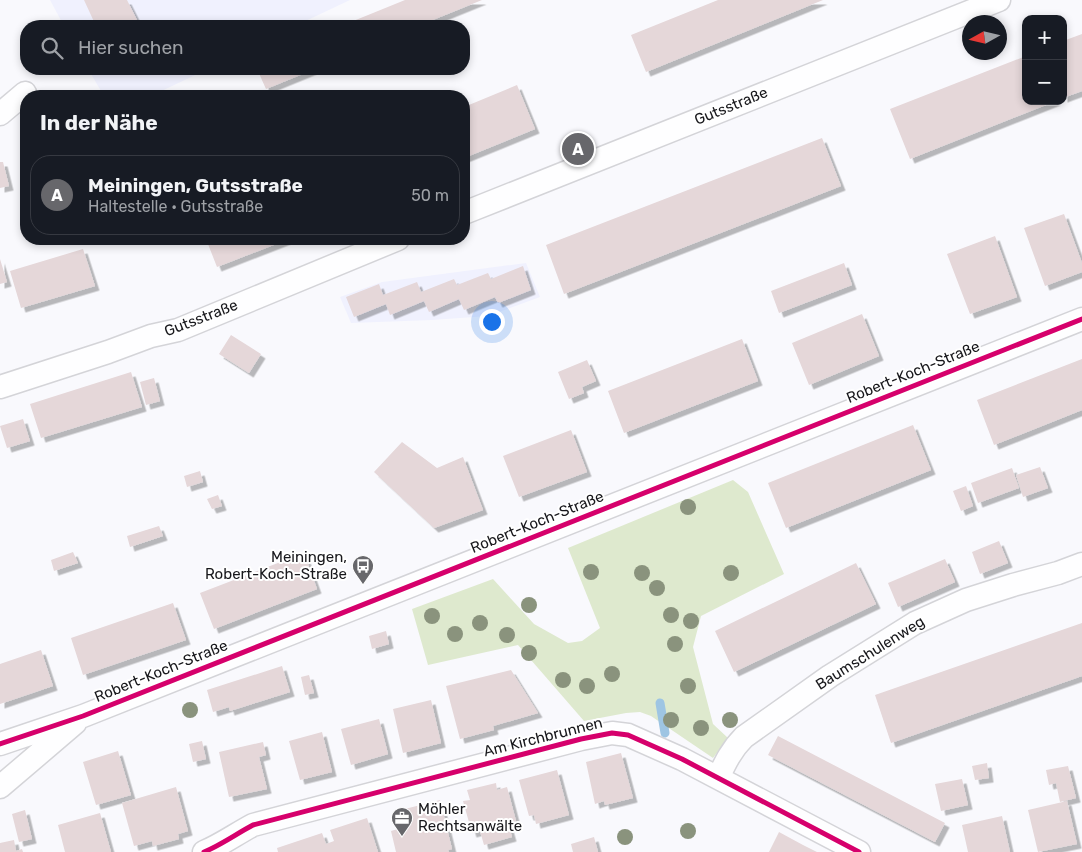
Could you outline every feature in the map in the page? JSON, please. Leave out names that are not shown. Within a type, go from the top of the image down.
[{"type":"street","name":"Gutsstraße","points":[[470,211],[999,0]]},
{"type":"street","points":[[0,114],[20,97]]},
{"type":"street","name":"Gutsstraße","points":[[0,387],[151,336],[178,330],[383,245]]},
{"type":"street","name":"Robert-Koch-Straße","points":[[0,744],[83,716],[1082,319]]},
{"type":"street","name":"Baumschulenweg","points":[[718,778],[734,747],[744,737],[830,676],[915,623],[966,600],[1082,564]]},
{"type":"street","name":"Robert-Koch-Straße","points":[[0,787],[83,716]]},
{"type":"street","name":"Am Kirchbrunnen","points":[[214,850],[235,834],[253,825],[612,733],[628,735],[682,759],[859,852]]},
{"type":"shaded area","points":[[50,0],[350,0],[308,20],[61,20]]},
{"type":"shaded area","points":[[92,75],[195,75],[164,90],[100,90]]},
{"type":"shaded area","points":[[526,263],[540,297],[488,316],[351,323],[340,297],[382,282]]},
{"type":"green space","points":[[733,480],[748,492],[784,574],[701,616],[693,647],[713,724],[728,738],[713,758],[651,716],[640,712],[584,721],[518,645],[428,665],[412,609],[493,579],[534,624],[568,643],[582,641],[600,628],[568,548]]},
{"type":"building","points":[[84,0],[127,0],[137,20],[93,20]]},
{"type":"building","points":[[405,0],[482,0],[433,20],[356,20]]},
{"type":"building","points":[[718,0],[823,0],[646,72],[631,35]]},
{"type":"building","points":[[1082,34],[1082,91],[1067,97],[1067,60],[1067,40]]},
{"type":"building","points":[[1022,58],[1022,105],[1046,105],[910,159],[890,109]]},
{"type":"building","points":[[260,75],[300,75],[266,89]]},
{"type":"building","points":[[517,85],[535,129],[470,156],[470,105]]},
{"type":"building","points":[[822,138],[841,186],[564,294],[546,245]]},
{"type":"building","points":[[0,162],[3,162],[9,186],[0,188]]},
{"type":"building","points":[[1064,214],[1082,263],[1082,272],[1045,286],[1024,228]]},
{"type":"building","points":[[995,236],[1017,297],[970,314],[947,254]]},
{"type":"building","points":[[208,245],[274,245],[217,267]]},
{"type":"building","points":[[83,249],[95,286],[21,308],[10,271]]},
{"type":"building","points":[[0,259],[7,282],[0,284]]},
{"type":"building","points":[[844,263],[852,285],[779,313],[771,291]]},
{"type":"building","points":[[523,266],[531,290],[498,303],[495,297],[464,310],[459,299],[429,312],[424,301],[390,315],[386,304],[354,317],[346,297],[379,284],[383,295],[417,282],[421,292],[454,279],[457,285],[488,273],[491,279]]},
{"type":"building","points":[[862,314],[879,356],[809,385],[792,343]]},
{"type":"building","points":[[231,335],[261,354],[249,373],[219,354]]},
{"type":"building","points":[[742,339],[758,381],[624,433],[608,391]]},
{"type":"building","points":[[1082,359],[1082,410],[994,445],[977,400]]},
{"type":"building","points":[[587,360],[596,381],[582,387],[584,393],[569,399],[558,372]]},
{"type":"building","points":[[131,372],[142,407],[41,438],[30,404]]},
{"type":"building","points":[[154,378],[160,401],[146,405],[140,382]]},
{"type":"building","points":[[23,419],[30,441],[7,448],[0,426]]},
{"type":"building","points":[[913,425],[931,470],[786,528],[768,483]]},
{"type":"building","points":[[571,430],[587,472],[519,497],[503,456]]},
{"type":"building","points":[[402,442],[437,468],[463,457],[483,510],[434,528],[374,472]]},
{"type":"building","points":[[1040,467],[1048,488],[1023,497],[1016,475]]},
{"type":"building","points":[[1012,468],[1019,488],[978,503],[971,483]]},
{"type":"building","points":[[200,471],[203,482],[187,487],[184,476]]},
{"type":"building","points":[[966,486],[973,506],[961,511],[953,491]]},
{"type":"building","points":[[218,495],[222,506],[212,509],[207,499]]},
{"type":"building","points":[[159,526],[163,536],[130,547],[127,536]]},
{"type":"building","points":[[999,541],[1008,563],[980,574],[972,552]]},
{"type":"building","points":[[73,552],[78,563],[54,571],[51,560]]},
{"type":"building","points":[[304,553],[317,589],[214,629],[200,593]]},
{"type":"building","points":[[945,559],[955,582],[898,607],[888,583]]},
{"type":"building","points":[[856,563],[876,604],[734,672],[715,631]]},
{"type":"building","points":[[173,603],[186,640],[83,675],[71,638]]},
{"type":"building","points":[[1082,623],[1082,676],[891,743],[875,695]]},
{"type":"building","points":[[386,631],[389,644],[372,649],[369,636]]},
{"type":"building","points":[[41,650],[53,686],[0,704],[0,664]]},
{"type":"building","points":[[282,666],[290,692],[230,711],[229,707],[213,712],[207,690]]},
{"type":"building","points":[[511,670],[538,713],[493,726],[494,730],[460,739],[446,686]]},
{"type":"building","points":[[309,675],[314,693],[305,695],[301,677]]},
{"type":"building","points":[[431,700],[441,743],[403,753],[393,709]]},
{"type":"building","points":[[379,719],[388,754],[351,765],[341,729]]},
{"type":"building","points":[[322,732],[332,772],[300,780],[289,741]]},
{"type":"building","points":[[778,736],[945,823],[935,842],[768,755]]},
{"type":"building","points":[[202,741],[206,759],[193,762],[189,744]]},
{"type":"building","points":[[263,742],[266,755],[259,757],[267,789],[229,797],[219,752]]},
{"type":"building","points":[[118,751],[131,795],[96,805],[83,762]]},
{"type":"building","points":[[621,753],[633,798],[605,805],[604,801],[595,804],[586,762]]},
{"type":"building","points":[[987,763],[989,778],[975,780],[972,766]]},
{"type":"building","points":[[1068,766],[1076,798],[1060,802],[1056,783],[1049,785],[1046,770]]},
{"type":"building","points":[[557,770],[569,815],[536,824],[534,815],[529,816],[519,780]]},
{"type":"building","points":[[962,779],[968,805],[941,811],[935,784]]},
{"type":"building","points":[[496,783],[497,790],[507,787],[516,821],[508,823],[512,837],[484,845],[480,831],[472,833],[463,801],[470,800],[467,790]]},
{"type":"building","points":[[176,787],[188,831],[178,834],[179,839],[153,846],[152,841],[134,846],[122,803]]},
{"type":"building","points":[[440,800],[452,849],[448,850],[449,852],[396,852],[391,831],[398,829],[393,812]]},
{"type":"building","points":[[1067,801],[1077,844],[1038,852],[1028,810]]},
{"type":"building","points":[[25,810],[32,839],[19,842],[12,814]]},
{"type":"building","points":[[100,813],[111,852],[65,852],[58,825]]},
{"type":"building","points":[[1002,816],[1010,852],[968,852],[962,825]]},
{"type":"building","points":[[367,818],[378,852],[278,852],[277,848],[322,833],[326,844],[334,841],[330,830]]},
{"type":"building","points":[[779,832],[803,845],[817,852],[769,852]]},
{"type":"building","points":[[594,837],[598,852],[573,852],[571,844]]},
{"type":"building","points":[[14,840],[16,851],[22,849],[23,852],[0,852],[0,843]]},
{"type":"waterway","points":[[660,703],[665,733]]},
{"type":"cycle path","points":[[0,744],[83,716],[1082,319]]},
{"type":"cycle path","points":[[204,852],[253,825],[581,739],[612,733],[628,735],[682,759],[859,852]]},
{"type":"place","name":"Meiningen, Gutsstraße","points":[[578,149]]},
{"type":"place","name":"Meiningen, Robert-Koch-Straße","points":[[363,585]]},
{"type":"place","name":"Möhler Rechtsanwälte","points":[[402,837]]}]
